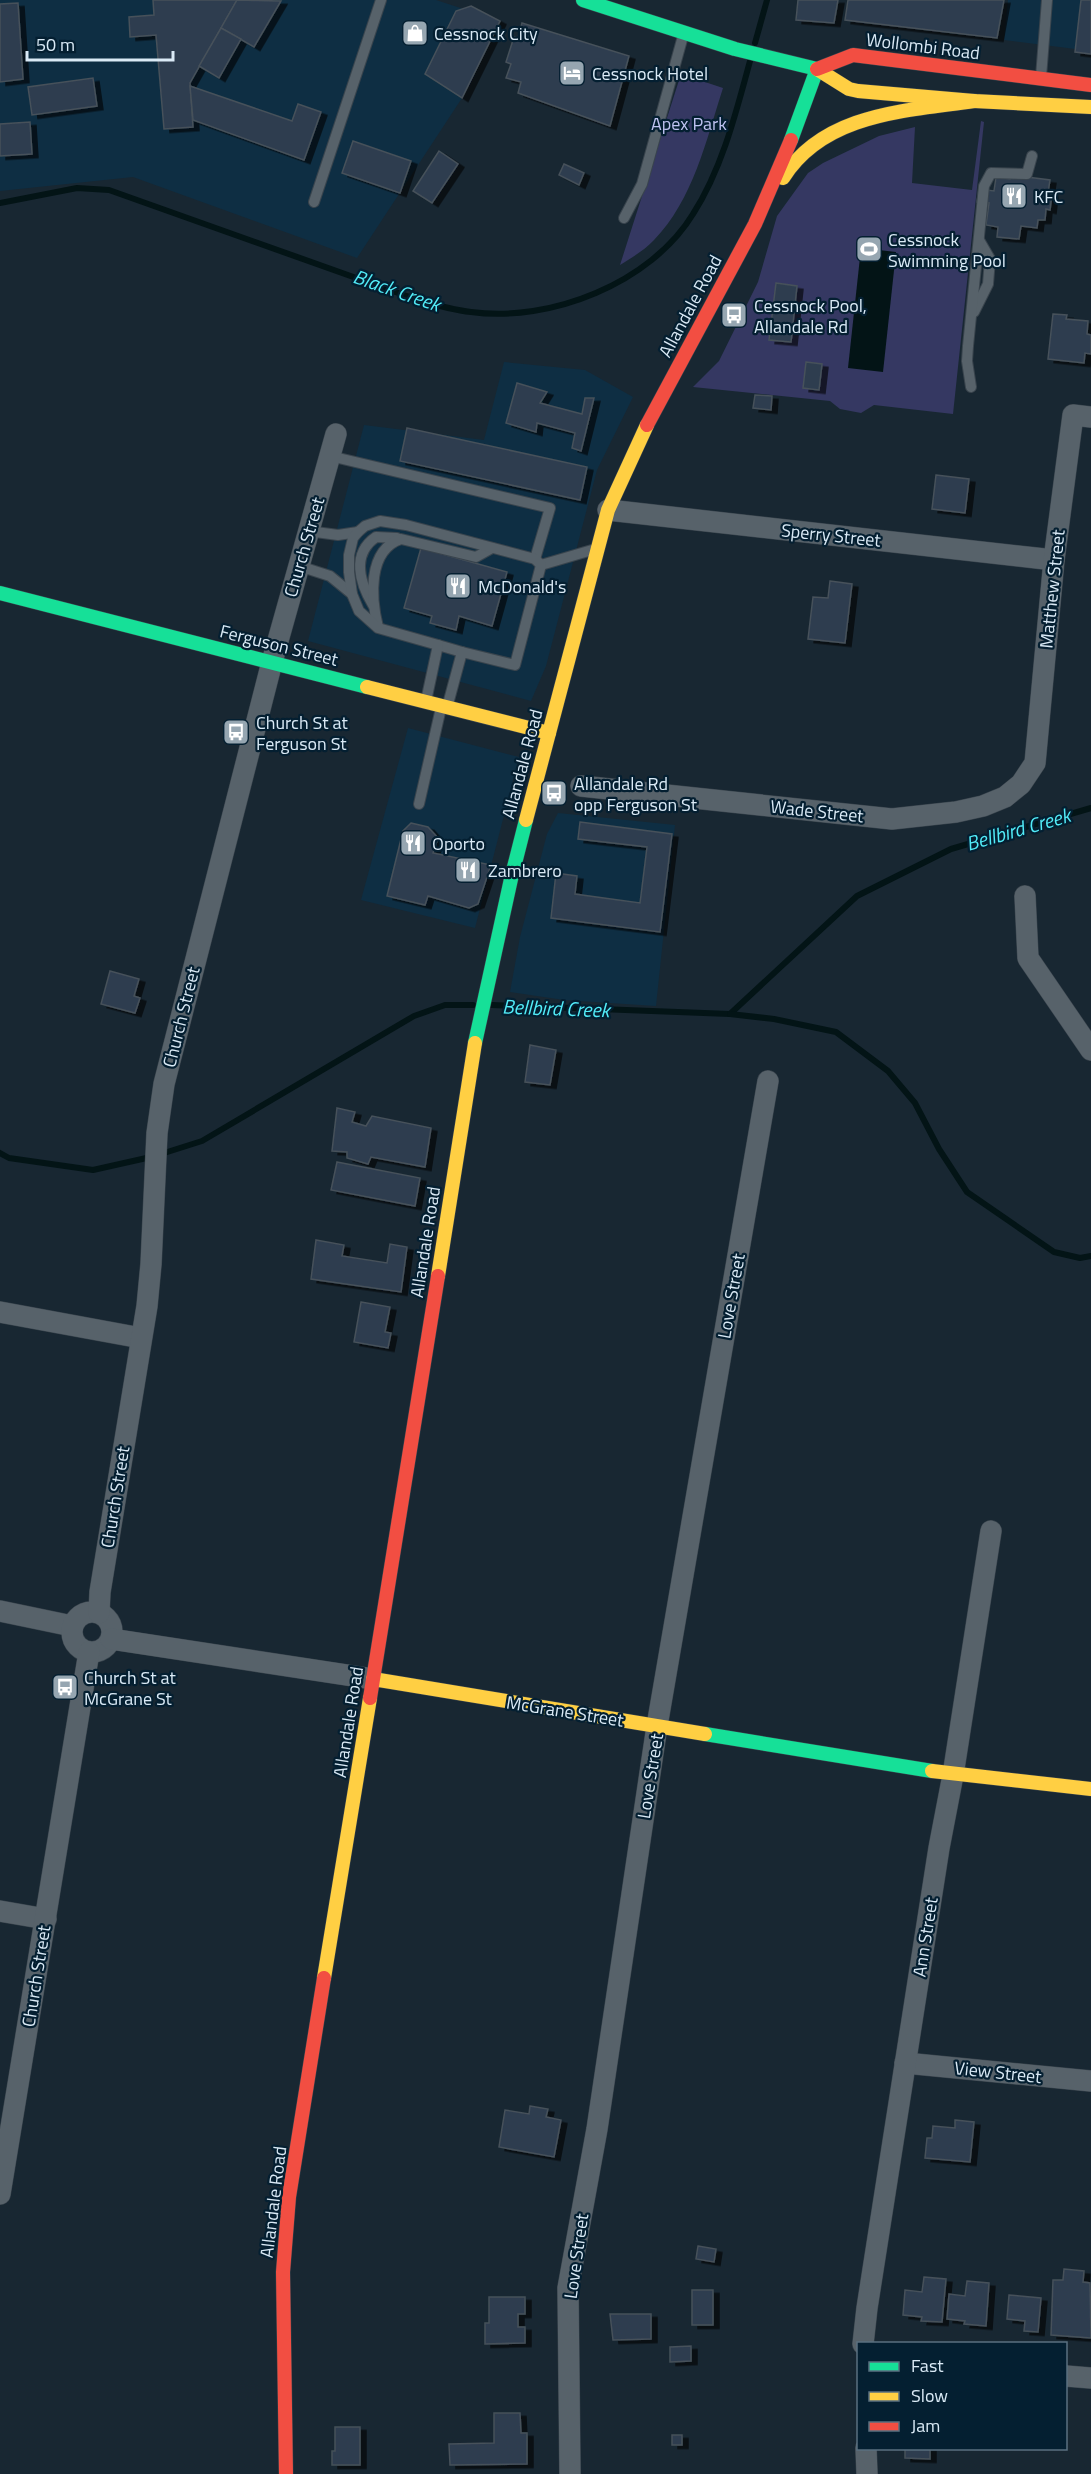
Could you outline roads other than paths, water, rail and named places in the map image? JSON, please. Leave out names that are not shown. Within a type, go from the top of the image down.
[{"type":"main road","points":[[585,0],[684,33],[817,69]]},
{"type":"main road","name":"Wollombi Road","points":[[817,69],[853,55],[1040,91],[1091,107]]},
{"type":"main road","name":"Wollombi Road","points":[[817,69],[849,89],[974,101],[1091,85]]},
{"type":"main road","name":"Allandale Road","points":[[286,2474],[283,2272],[289,2198],[477,1032],[489,971],[608,510],[651,418],[755,224],[801,117],[817,69]]},
{"type":"main road","points":[[755,224],[787,171],[825,136],[859,119],[974,101]]},
{"type":"main road","name":"Ferguson Street","points":[[0,593],[549,733]]},
{"type":"main road","name":"McGrane Street","points":[[374,1679],[954,1775],[1091,1788]]},
{"type":"street","name":"Matthew Street","points":[[1035,763],[1054,560],[1082,416]]},
{"type":"street","name":"Church Street","points":[[99,1613],[100,1592],[151,1264],[156,1133],[164,1084],[272,662],[336,434]]},
{"type":"street","name":"Sperry Street","points":[[608,510],[1054,560]]},
{"type":"street","name":"Wade Street","points":[[581,786],[892,819],[957,812],[1005,797],[1021,784],[1035,763]]},
{"type":"street","points":[[1025,896],[1028,958],[1091,1050]]},
{"type":"street","name":"Love Street","points":[[570,2474],[568,2288],[597,2129],[657,1726],[768,1081]]},
{"type":"street","points":[[0,1312],[141,1338]]},
{"type":"street","name":"Ann Street","points":[[863,2342],[905,2063],[939,1848],[954,1775],[991,1531]]},
{"type":"street","points":[[0,1611],[72,1626]]},
{"type":"street","points":[[90,1612],[99,1613],[110,1624],[111,1640],[102,1650],[83,1651],[75,1643],[72,1626],[81,1615],[90,1612]]},
{"type":"street","name":"McGrane Street","points":[[111,1640],[374,1679]]},
{"type":"street","name":"Church Street","points":[[0,2194],[89,1652]]},
{"type":"street","points":[[0,1911],[46,1919]]},
{"type":"street","name":"View Street","points":[[905,2063],[1091,2081]]},
{"type":"street","points":[[1067,2376],[1091,2378]]},
{"type":"street","points":[[866,2450],[867,2474]]},
{"type":"lane","points":[[314,202],[381,0]]},
{"type":"lane","points":[[1040,91],[1047,0]]},
{"type":"lane","points":[[624,218],[642,184],[684,33]]},
{"type":"lane","points":[[971,387],[967,361],[984,186],[991,173],[1028,174],[1032,156]]},
{"type":"lane","points":[[330,456],[550,508],[538,562],[515,665],[378,628],[359,611],[352,594],[349,555],[353,538],[365,526],[380,522],[406,525],[538,562],[598,548]]},
{"type":"lane","points":[[308,531],[338,536],[358,532]]},
{"type":"lane","points":[[373,605],[365,592],[359,569],[364,549],[376,537],[400,539],[476,557],[492,548]]},
{"type":"lane","points":[[378,628],[373,605],[374,577],[381,552],[389,543],[400,539]]},
{"type":"lane","points":[[299,566],[330,576],[352,594]]},
{"type":"lane","points":[[426,701],[438,645]]},
{"type":"lane","points":[[419,804],[462,652]]},
{"type":"waterway","name":"Black Creek","points":[[755,43],[767,0]]},
{"type":"waterway","name":"Black Creek","points":[[0,203],[77,188],[109,190],[424,302],[471,312],[501,314],[533,311],[565,304],[596,293],[625,278],[652,260],[675,238],[703,197],[720,160],[750,61]]},
{"type":"waterway","name":"Bellbird Creek","points":[[492,1005],[730,1014],[857,896],[951,849],[1091,808]]},
{"type":"waterway","name":"Bellbird Creek","points":[[161,1154],[202,1141],[414,1016],[445,1005],[473,1005]]},
{"type":"waterway","points":[[730,1014],[774,1019],[836,1032],[888,1071],[915,1103],[939,1149],[967,1192],[1054,1252],[1080,1258],[1091,1256]]},
{"type":"waterway","name":"Bellbird Creek","points":[[0,1153],[9,1158],[93,1170],[151,1157]]},
{"type":"place","name":"Cessnock City","points":[[415,33]]},
{"type":"place","name":"Cessnock Hotel","points":[[572,73]]},
{"type":"place","name":"KFC","points":[[1014,196]]},
{"type":"place","name":"Cessnock Swimming Pool","points":[[869,249]]},
{"type":"place","name":"Cessnock Pool, Allandale Rd","points":[[734,315]]},
{"type":"place","name":"McDonald's","points":[[458,586]]},
{"type":"place","name":"Church St at Ferguson St","points":[[236,732]]},
{"type":"place","name":"Allandale Rd opp Ferguson St","points":[[554,793]]},
{"type":"place","name":"Oporto","points":[[413,843]]},
{"type":"place","name":"Zambrero","points":[[468,870]]},
{"type":"place","name":"Church St at McGrane St","points":[[65,1687]]},
{"type":"park label","name":"Apex Park","points":[[689,123]]}]
